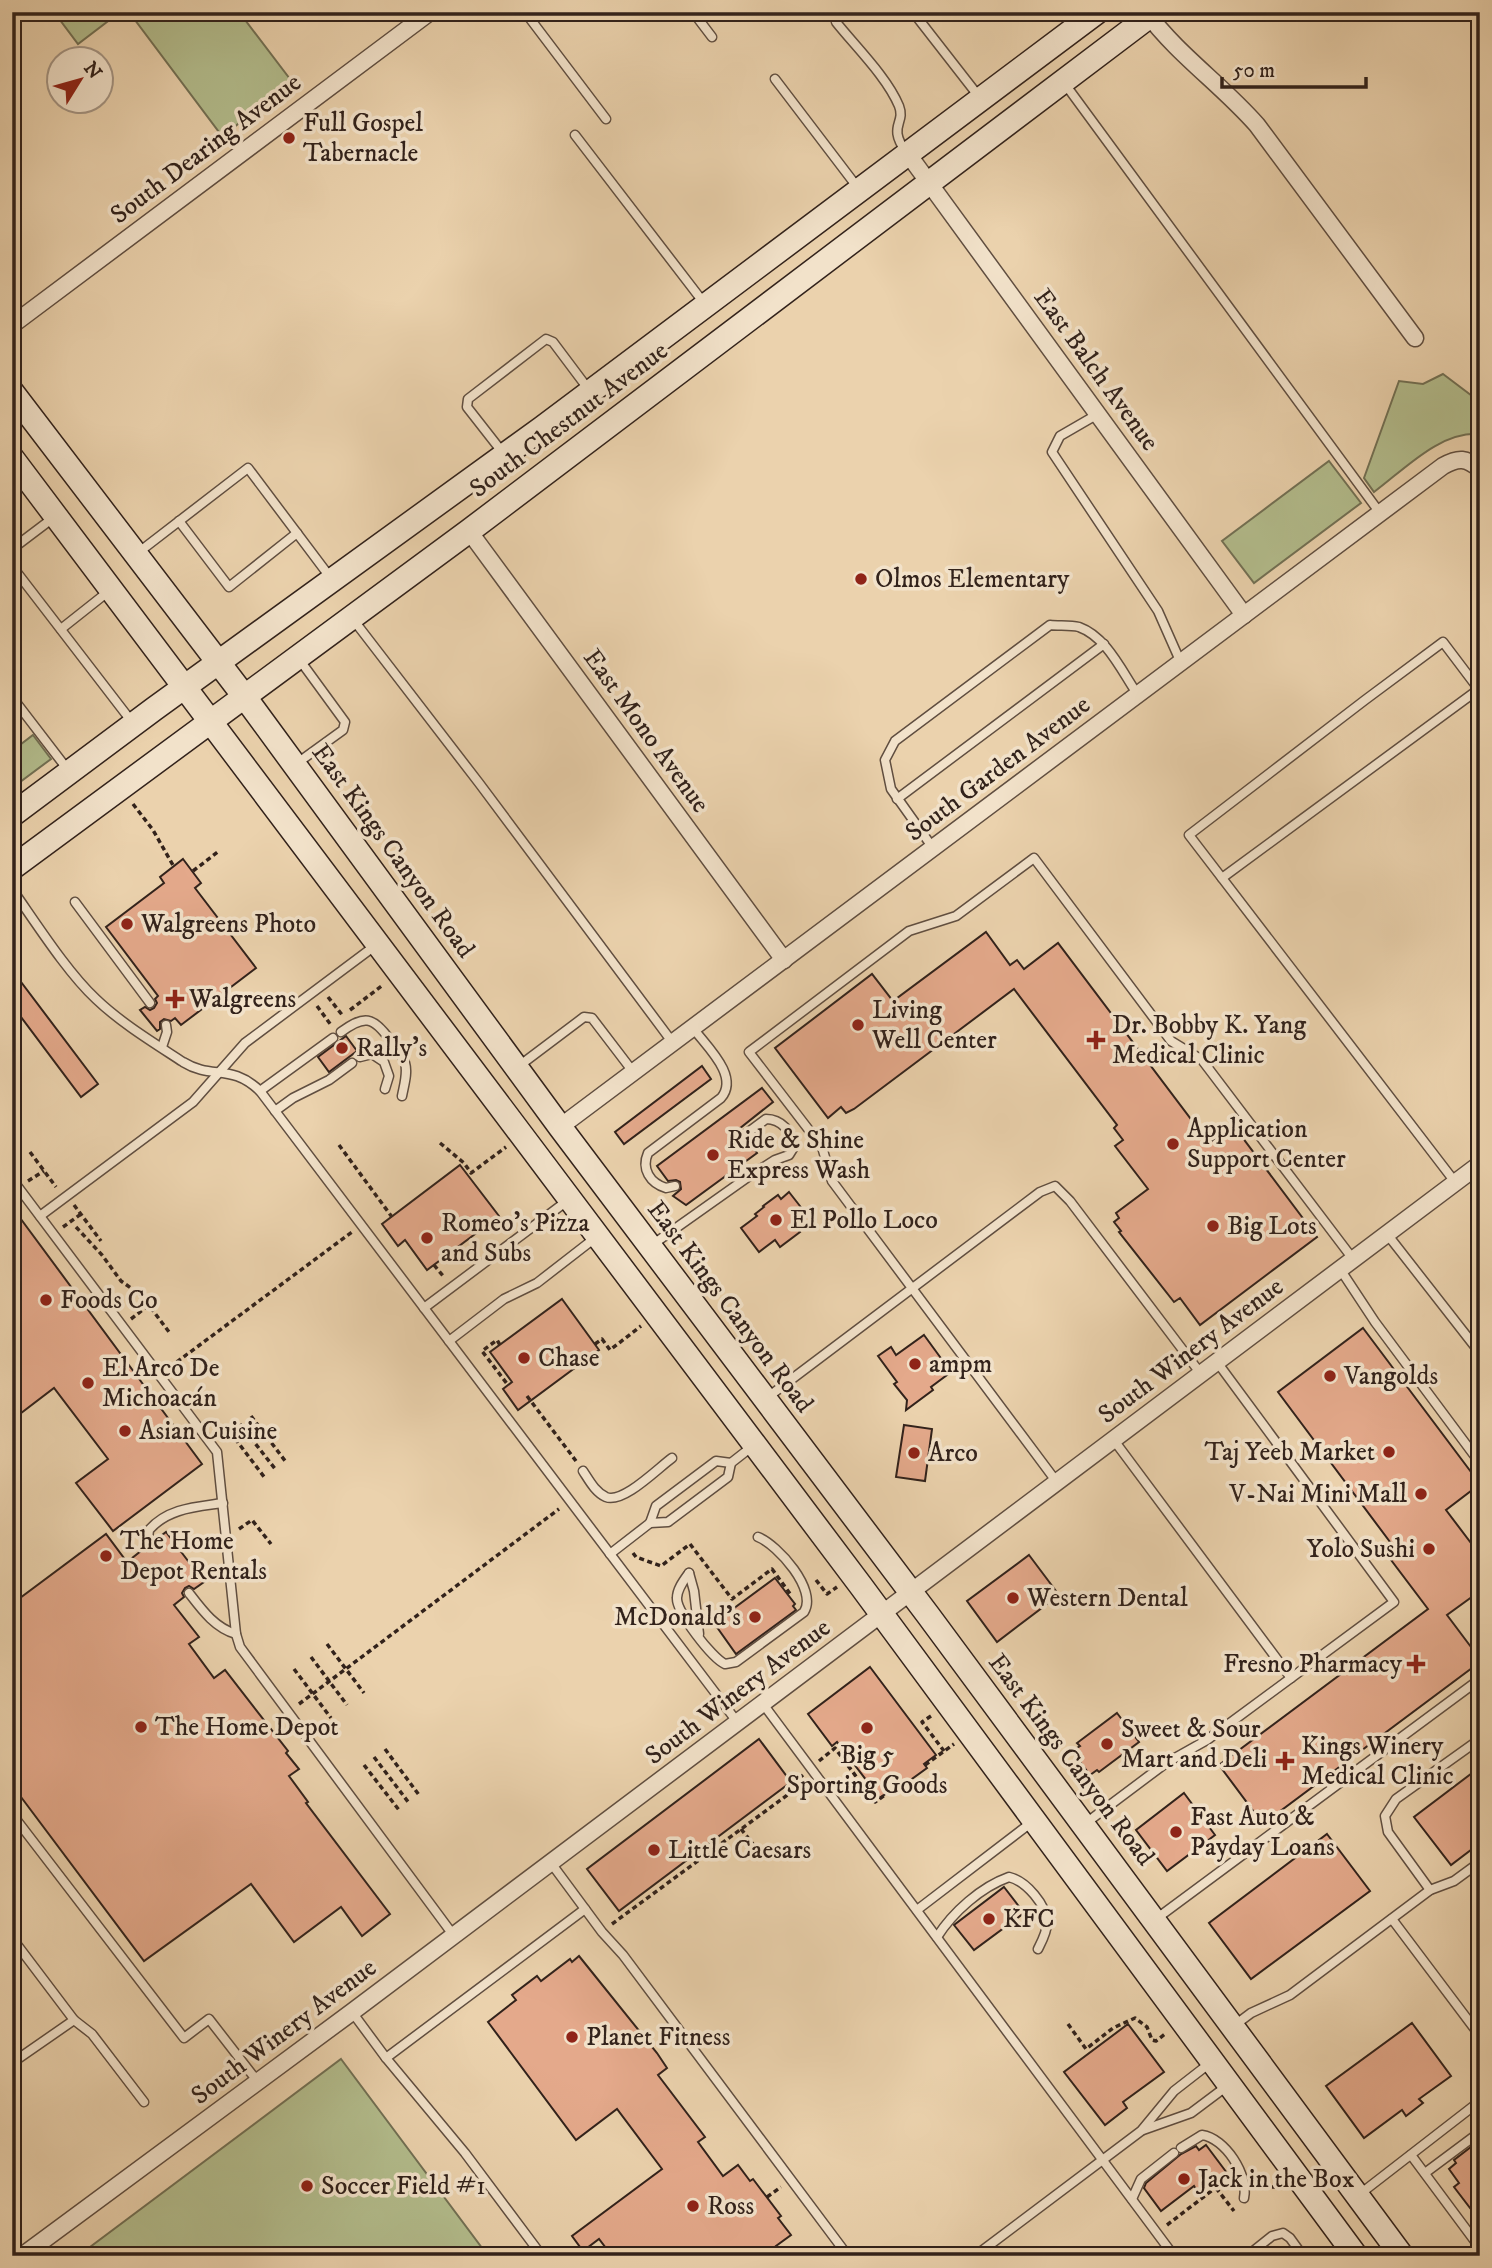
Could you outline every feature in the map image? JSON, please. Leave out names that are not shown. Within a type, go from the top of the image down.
[{"type":"main road","name":"South Chestnut Avenue","points":[[12,815],[133,724],[505,455],[1097,12]]},
{"type":"main road","name":"South Chestnut Avenue","points":[[12,868],[469,531],[1150,14]]},
{"type":"main road","points":[[675,329],[697,358]]},
{"type":"main road","name":"East Kings Canyon Road","points":[[12,392],[219,662],[561,1128],[911,1593],[1402,2256]]},
{"type":"main road","points":[[12,458],[853,1575],[1356,2256]]},
{"type":"street","name":"South Dearing Avenue","points":[[12,325],[430,12]]},
{"type":"street","points":[[1150,14],[1177,49],[1241,107],[1256,125],[1415,338]]},
{"type":"street","name":"East Balch Avenue","points":[[908,154],[1244,615]]},
{"type":"street","name":"South Garden Avenue","points":[[561,1128],[1443,466],[1454,460],[1474,464]]},
{"type":"street","name":"East Mono Avenue","points":[[469,531],[784,960]]},
{"type":"street","name":"South Winery Avenue","points":[[22,2256],[454,1936],[1480,1164]]},
{"type":"lane","points":[[525,12],[607,118]]},
{"type":"lane","points":[[693,12],[712,37]]},
{"type":"lane","points":[[913,12],[981,100]]},
{"type":"lane","points":[[836,22],[898,103],[898,140],[908,154]]},
{"type":"lane","points":[[775,79],[859,191]]},
{"type":"lane","points":[[1063,82],[1380,513]]},
{"type":"lane","points":[[575,135],[706,306]]},
{"type":"lane","points":[[505,455],[467,407],[468,399],[546,339],[553,342],[591,391]]},
{"type":"lane","points":[[1098,414],[1060,436],[1052,452],[1158,611],[1181,663]]},
{"type":"lane","points":[[136,554],[248,468],[332,580]]},
{"type":"lane","points":[[12,549],[55,516]]},
{"type":"lane","points":[[179,521],[229,587],[297,533]]},
{"type":"lane","points":[[12,566],[133,724]]},
{"type":"lane","points":[[61,629],[111,590]]},
{"type":"lane","points":[[351,617],[480,783],[673,1043]]},
{"type":"lane","points":[[933,848],[891,789],[886,760],[895,741],[1050,625],[1077,627],[1095,636],[1104,644],[1138,695]]},
{"type":"lane","points":[[1222,878],[1479,690],[1443,642],[1189,835],[1455,1182]]},
{"type":"lane","points":[[897,799],[1104,644]]},
{"type":"lane","points":[[295,765],[343,730],[345,722],[297,656]]},
{"type":"lane","points":[[12,697],[69,772]]},
{"type":"lane","points":[[1056,1481],[831,1181],[821,1147],[749,1052],[909,931],[956,916],[1034,858],[1171,1041],[1202,1060],[1347,1264],[1375,1322],[1480,1463]]},
{"type":"lane","points":[[12,889],[89,993],[109,1010],[194,1068],[236,1074],[250,1081],[260,1091],[738,1723]]},
{"type":"lane","points":[[75,902],[150,1003]]},
{"type":"lane","points":[[40,1216],[192,1102],[245,1043],[378,944]]},
{"type":"lane","points":[[517,1068],[584,1017],[592,1018],[600,1026],[634,1073]]},
{"type":"lane","points":[[343,1030],[355,1022],[365,1020],[381,1027],[404,1061],[406,1073],[402,1096]]},
{"type":"lane","points":[[162,1047],[167,1032],[166,1025]]},
{"type":"lane","points":[[675,1186],[666,1188],[653,1181],[645,1168],[648,1153],[720,1098],[727,1086],[721,1065],[693,1028]]},
{"type":"lane","points":[[260,1091],[333,1038]]},
{"type":"lane","points":[[275,1111],[293,1098],[322,1085],[356,1060],[372,1054],[384,1062],[388,1076],[385,1089]]},
{"type":"lane","points":[[739,1139],[766,1119],[779,1122],[790,1133],[794,1141],[792,1152],[759,1170]]},
{"type":"lane","points":[[650,1247],[748,1177]]},
{"type":"lane","points":[[12,1178],[217,1452],[236,1633],[240,1647],[454,1936]]},
{"type":"lane","points":[[765,1399],[1040,1192],[1055,1186],[1070,1201],[1201,1374]]},
{"type":"lane","points":[[424,1308],[570,1199]]},
{"type":"lane","points":[[1387,1234],[1480,1353]]},
{"type":"lane","points":[[449,1341],[504,1299],[537,1283],[598,1236]]},
{"type":"lane","points":[[1083,1825],[1166,1763],[1207,1740],[1394,1602],[1217,1362]]},
{"type":"lane","points":[[1113,1439],[1291,1678]]},
{"type":"lane","points":[[650,1523],[668,1522],[728,1477],[731,1463],[755,1444]]},
{"type":"lane","points":[[583,1471],[597,1491],[615,1499],[626,1494],[672,1458]]},
{"type":"lane","points":[[610,1554],[650,1523],[656,1506],[716,1461],[731,1463]]},
{"type":"lane","points":[[152,1544],[148,1538],[149,1530],[174,1511],[223,1503]]},
{"type":"lane","points":[[700,1637],[689,1573],[678,1592],[678,1606],[712,1655],[720,1662],[736,1662],[804,1612],[808,1601],[804,1586],[779,1552],[769,1542],[758,1537]]},
{"type":"lane","points":[[189,1593],[214,1622],[226,1631],[236,1633]]},
{"type":"lane","points":[[1154,1920],[1480,1679]]},
{"type":"lane","points":[[763,1704],[1174,2256]]},
{"type":"lane","points":[[1430,1890],[1388,1832],[1385,1816],[1396,1800],[1480,1739]]},
{"type":"lane","points":[[12,1814],[184,2038],[209,2019],[258,2082]]},
{"type":"lane","points":[[917,1910],[1035,1820]]},
{"type":"lane","points":[[1233,2027],[1251,2013],[1290,1995],[1430,1890],[1454,1881],[1480,1861]]},
{"type":"lane","points":[[551,1863],[848,2256]]},
{"type":"lane","points":[[937,1937],[955,1913],[996,1882],[1009,1877],[1026,1885],[1045,1912],[1047,1927],[1038,1949]]},
{"type":"lane","points":[[386,2058],[585,1909]]},
{"type":"lane","points":[[1392,1919],[1480,2036]]},
{"type":"lane","points":[[12,1938],[74,2020],[92,2034],[144,2102]]},
{"type":"lane","points":[[352,2012],[542,2256]]},
{"type":"lane","points":[[12,2063],[74,2020]]},
{"type":"lane","points":[[975,2256],[1141,2131],[1174,2091],[1213,2061]]},
{"type":"lane","points":[[1141,2131],[1191,2113],[1230,2084]]},
{"type":"lane","points":[[1358,2196],[1480,2101]]},
{"type":"lane","points":[[1425,2173],[1480,2132]]},
{"type":"lane","points":[[1132,2199],[1141,2179],[1202,2135],[1219,2142],[1241,2171],[1246,2188],[1244,2198]]},
{"type":"lane","points":[[1411,2155],[1480,2248]]},
{"type":"lane","points":[[1247,2256],[1276,2233],[1283,2233],[1303,2256]]},
{"type":"path","points":[[145,819],[174,867]]},
{"type":"path","points":[[193,872],[219,851]]},
{"type":"path","points":[[343,1016],[399,972]]},
{"type":"path","points":[[321,987],[343,1016],[343,1030]]},
{"type":"path","points":[[309,996],[332,1027]]},
{"type":"path","points":[[440,1143],[464,1163],[471,1173],[522,1135]]},
{"type":"path","points":[[339,1145],[392,1217]]},
{"type":"path","points":[[31,1180],[44,1171]]},
{"type":"path","points":[[65,1226],[81,1214]]},
{"type":"path","points":[[76,1227],[121,1281],[142,1296],[169,1332]]},
{"type":"path","points":[[160,1375],[351,1232],[368,1234]]},
{"type":"path","points":[[133,1316],[149,1305]]},
{"type":"path","points":[[595,1344],[602,1339],[610,1350],[657,1314]]},
{"type":"path","points":[[500,1345],[496,1340],[482,1351],[508,1385]]},
{"type":"path","points":[[527,1396],[583,1471]]},
{"type":"path","points":[[251,1416],[286,1462]]},
{"type":"path","points":[[240,1424],[276,1470]]},
{"type":"path","points":[[230,1432],[265,1478]]},
{"type":"path","points":[[288,1712],[560,1508],[575,1507]]},
{"type":"path","points":[[226,1532],[242,1528],[252,1520],[271,1544]]},
{"type":"path","points":[[625,1542],[636,1557],[660,1568],[691,1544],[732,1599],[772,1569],[791,1595],[815,1578],[827,1594],[853,1575]]},
{"type":"path","points":[[327,1644],[364,1693]]},
{"type":"path","points":[[311,1657],[347,1705]]},
{"type":"path","points":[[294,1669],[331,1718]]},
{"type":"path","points":[[925,1765],[944,1751],[922,1722],[948,1703]]},
{"type":"path","points":[[835,1748],[875,1802],[892,1790]]},
{"type":"path","points":[[385,1749],[419,1795]]},
{"type":"path","points":[[374,1757],[409,1803]]},
{"type":"path","points":[[364,1765],[398,1810]]},
{"type":"path","points":[[601,1932],[801,1785],[797,1780]]},
{"type":"path","points":[[741,1829],[760,1853]]},
{"type":"path","points":[[1068,2024],[1086,2049],[1114,2028],[1132,2019],[1139,2019],[1144,2023],[1149,2037],[1156,2041],[1183,2021]]},
{"type":"path","points":[[1157,2233],[1227,2179],[1234,2188],[1304,2186]]},
{"type":"path","points":[[1216,2188],[1234,2211]]},
{"type":"green space","points":[[54,12],[120,12],[78,44]]},
{"type":"green space","points":[[129,12],[239,12],[293,83],[222,136]]},
{"type":"green space","points":[[1443,374],[1480,402],[1480,434],[1465,435],[1437,445],[1374,492],[1364,478],[1399,381],[1423,384]]},
{"type":"green space","points":[[1329,461],[1361,503],[1254,583],[1222,541]]},
{"type":"green space","points":[[33,735],[51,759],[12,788],[12,751]]},
{"type":"green space","points":[[341,2059],[488,2256],[78,2256]]},
{"type":"building","name":"Walgreens","points":[[183,859],[201,883],[195,888],[256,968],[181,1025],[175,1018],[171,1021],[164,1019],[157,1031],[140,1010],[145,1007],[150,1010],[154,1008],[158,996],[106,927],[164,883],[160,877]]},
{"type":"building","points":[[986,932],[1010,965],[1017,960],[1024,969],[1058,943],[1209,1143],[1233,1125],[1317,1237],[1200,1325],[1180,1298],[1174,1302],[1119,1232],[1121,1231],[1114,1222],[1119,1218],[1116,1213],[1148,1189],[1115,1146],[1123,1140],[1114,1128],[1117,1125],[1014,989],[854,1109],[846,1113],[841,1107],[828,1118],[775,1048],[872,974],[893,1001]]},
{"type":"building","points":[[12,970],[98,1084],[81,1097],[12,1005]]},
{"type":"building","name":"Rally's","points":[[346,1036],[357,1051],[329,1072],[318,1057]]},
{"type":"building","points":[[702,1066],[711,1079],[624,1144],[615,1132]]},
{"type":"building","name":"Ride & Shine Express Wash","points":[[762,1088],[773,1102],[739,1129],[732,1139],[739,1146],[748,1140],[757,1153],[686,1205],[673,1196],[681,1189],[680,1182],[668,1181],[657,1166]]},
{"type":"building","points":[[460,1165],[499,1216],[427,1270],[405,1240],[398,1246],[382,1224]]},
{"type":"building","name":"El Pollo Loco","points":[[789,1192],[807,1215],[795,1225],[800,1232],[780,1247],[775,1240],[759,1252],[741,1228],[757,1216],[755,1214],[763,1206],[778,1195],[781,1199]]},
{"type":"building","points":[[12,1207],[202,1464],[113,1531],[76,1483],[108,1459],[54,1388],[12,1420]]},
{"type":"building","points":[[562,1299],[599,1350],[518,1410],[503,1389],[512,1382],[490,1352]]},
{"type":"building","points":[[1363,1328],[1480,1484],[1446,1510],[1480,1555],[1480,1591],[1447,1615],[1480,1662],[1263,1824],[1219,1765],[1428,1609],[1385,1552],[1393,1546],[1278,1392]]},
{"type":"building","name":"ampm","points":[[924,1335],[951,1372],[931,1387],[933,1390],[906,1410],[907,1400],[878,1356],[891,1347],[896,1355]]},
{"type":"building","name":"Arco","points":[[904,1425],[932,1429],[925,1481],[896,1477]]},
{"type":"building","name":"The Home Depot","points":[[166,1532],[204,1582],[194,1589],[189,1586],[185,1588],[182,1593],[184,1597],[174,1605],[199,1637],[189,1644],[214,1678],[225,1670],[288,1751],[286,1753],[299,1769],[289,1776],[308,1802],[306,1803],[390,1914],[362,1936],[341,1907],[294,1942],[251,1884],[144,1961],[12,1785],[12,1604],[106,1534],[127,1562],[146,1547],[156,1549],[157,1539]]},
{"type":"building","name":"Western Dental","points":[[1029,1555],[1059,1595],[997,1642],[967,1601]]},
{"type":"building","name":"McDonald's","points":[[775,1578],[795,1604],[793,1606],[796,1610],[736,1654],[714,1623]]},
{"type":"building","name":"Big 5 Sporting Goods","points":[[870,1667],[936,1755],[924,1764],[927,1768],[894,1792],[892,1789],[880,1798],[837,1742],[832,1746],[808,1714]]},
{"type":"building","name":"Sweet & Sour Mart and Deli","points":[[1117,1713],[1139,1742],[1099,1772],[1097,1770],[1090,1775],[1072,1751],[1080,1746],[1077,1743]]},
{"type":"building","points":[[759,1739],[791,1782],[619,1911],[587,1869]]},
{"type":"building","points":[[1480,1767],[1480,1843],[1451,1865],[1414,1817]]},
{"type":"building","name":"Fast Auto & Payday Loans","points":[[1184,1793],[1215,1835],[1167,1871],[1136,1830]]},
{"type":"building","points":[[1327,1834],[1370,1891],[1251,1979],[1209,1923]]},
{"type":"building","name":"KFC","points":[[1004,1887],[1024,1913],[974,1950],[954,1925]]},
{"type":"building","points":[[579,1956],[667,2068],[658,2075],[705,2137],[698,2142],[723,2176],[738,2165],[750,2181],[753,2179],[781,2216],[778,2218],[791,2235],[776,2246],[783,2256],[612,2256],[599,2239],[583,2251],[572,2236],[662,2169],[617,2109],[576,2140],[488,2022],[516,2000],[512,1995],[537,1976],[541,1981],[570,1959],[572,1962]]},
{"type":"building","points":[[1412,2023],[1451,2076],[1419,2099],[1423,2103],[1406,2116],[1402,2110],[1364,2138],[1326,2086]]},
{"type":"building","points":[[1128,2024],[1164,2072],[1123,2102],[1127,2108],[1105,2125],[1064,2072]]},
{"type":"building","points":[[1480,2140],[1480,2221],[1454,2187],[1459,2183],[1449,2169],[1456,2163],[1454,2160]]},
{"type":"building","name":"Jack in the Box","points":[[1206,2145],[1227,2173],[1199,2194],[1194,2186],[1161,2211],[1144,2188],[1146,2183],[1181,2154],[1196,2146],[1199,2150]]},
{"type":"place","name":"Full Gospel Tabernacle","points":[[289,138]]},
{"type":"place","name":"Olmos Elementary","points":[[861,579]]},
{"type":"place","name":"Walgreens Photo","points":[[127,924]]},
{"type":"place","name":"Walgreens","points":[[175,999]]},
{"type":"place","name":"Living Well Center","points":[[858,1025]]},
{"type":"place","name":"Dr. Bobby K. Yang Medical Clinic","points":[[1096,1040]]},
{"type":"place","name":"Rally's","points":[[342,1048]]},
{"type":"place","name":"Application Support Center","points":[[1173,1144]]},
{"type":"place","name":"Ride & Shine Express Wash","points":[[713,1155]]},
{"type":"place","name":"El Pollo Loco","points":[[776,1220]]},
{"type":"place","name":"Big Lots","points":[[1213,1226]]},
{"type":"place","name":"Romeo's Pizza and Subs","points":[[427,1238]]},
{"type":"place","name":"Foods Co","points":[[46,1300]]},
{"type":"place","name":"Chase","points":[[524,1358]]},
{"type":"place","name":"ampm","points":[[915,1364]]},
{"type":"place","name":"Vangolds","points":[[1330,1376]]},
{"type":"place","name":"El Arco De Michoacán","points":[[88,1383]]},
{"type":"place","name":"Asian Cuisine","points":[[125,1431]]},
{"type":"place","name":"Taj Yeeb Market","points":[[1389,1452]]},
{"type":"place","name":"Arco","points":[[914,1453]]},
{"type":"place","name":"V-Nai Mini Mall","points":[[1421,1494]]},
{"type":"place","name":"Yolo Sushi","points":[[1429,1549]]},
{"type":"place","name":"The Home Depot Rentals","points":[[106,1556]]},
{"type":"place","name":"Western Dental","points":[[1013,1598]]},
{"type":"place","name":"McDonald's","points":[[755,1617]]},
{"type":"place","name":"Fresno Pharmacy","points":[[1416,1664]]},
{"type":"place","name":"The Home Depot","points":[[141,1727]]},
{"type":"place","name":"Big 5 Sporting Goods","points":[[867,1728]]},
{"type":"place","name":"Sweet & Sour Mart and Deli","points":[[1107,1744]]},
{"type":"place","name":"Kings Winery Medical Clinic","points":[[1285,1761]]},
{"type":"place","name":"Fast Auto & Payday Loans","points":[[1176,1832]]},
{"type":"place","name":"Little Caesars","points":[[654,1850]]},
{"type":"place","name":"KFC","points":[[989,1919]]},
{"type":"place","name":"Planet Fitness","points":[[572,2037]]},
{"type":"place","name":"Jack in the Box","points":[[1184,2179]]},
{"type":"place","name":"Soccer Field #1","points":[[307,2186]]},
{"type":"place","name":"Ross","points":[[693,2206]]}]
